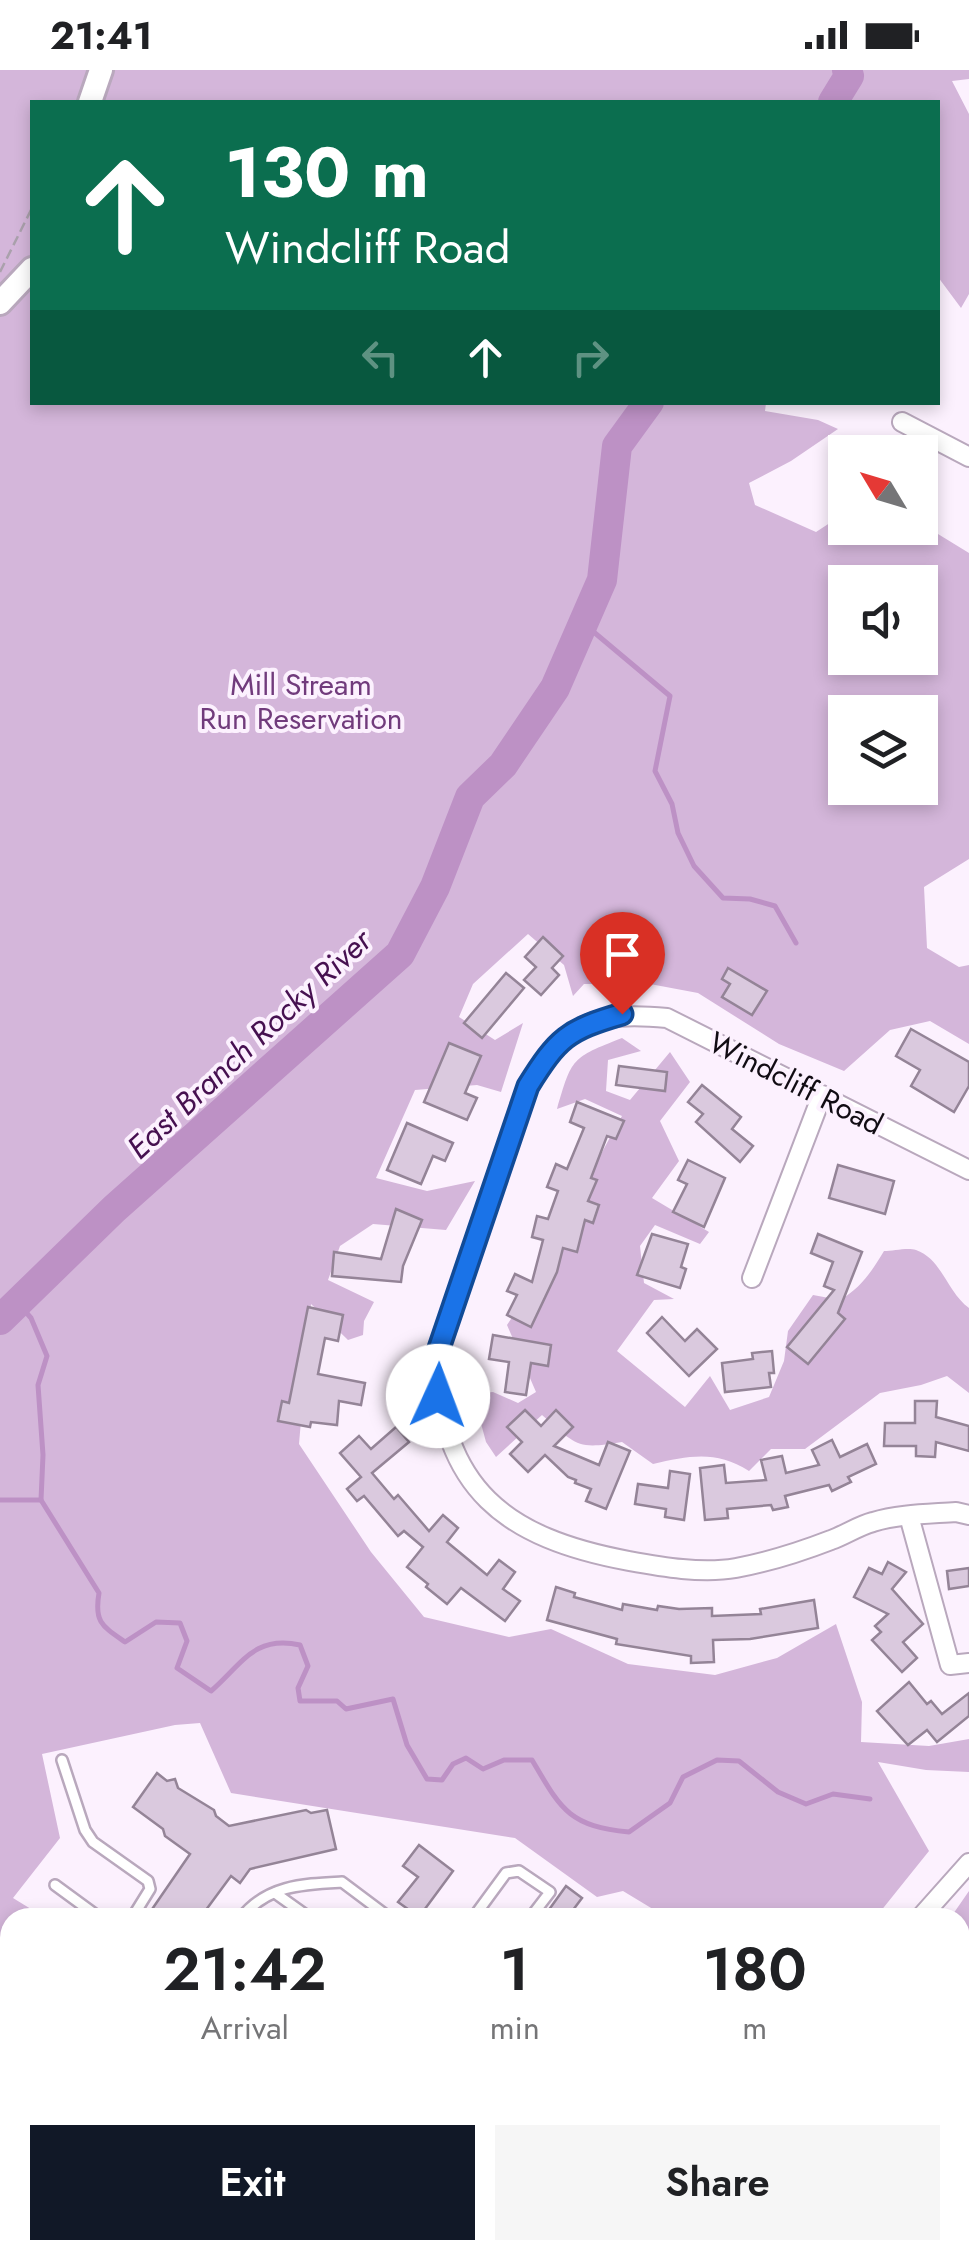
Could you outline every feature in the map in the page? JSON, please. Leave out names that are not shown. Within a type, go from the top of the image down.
[{"type":"street","points":[[91,100],[101,70]]},
{"type":"street","points":[[0,303],[30,270]]},
{"type":"street","points":[[902,422],[969,457]]},
{"type":"street","name":"Windcliff Road","points":[[969,1170],[667,1018],[622,1014],[581,1026],[550,1051],[528,1086],[436,1357],[438,1396],[446,1431],[471,1480],[494,1507],[564,1548],[665,1568],[730,1569],[791,1555],[872,1522],[956,1512],[969,1515]]},
{"type":"street","points":[[752,1278],[812,1112],[822,1095]]},
{"type":"street","points":[[909,1516],[950,1665],[969,1663]]},
{"type":"street","points":[[929,1908],[969,1862]]},
{"type":"lane","points":[[62,1760],[92,1842],[148,1881],[150,1889],[138,1908]]},
{"type":"lane","points":[[480,1908],[506,1872],[518,1871],[550,1892],[538,1908]]},
{"type":"lane","points":[[248,1908],[254,1900],[293,1886],[342,1882],[377,1908]]},
{"type":"lane","points":[[56,1885],[87,1908]]},
{"type":"lane","points":[[275,1893],[296,1908]]},
{"type":"path","points":[[0,272],[30,212]]},
{"type":"green space","name":"Mill Stream Run Reservation","points":[[0,70],[969,70],[969,79],[952,81],[969,114],[969,294],[961,308],[940,280],[940,100],[30,100],[30,405],[766,405],[765,411],[818,420],[838,429],[749,483],[755,505],[816,532],[828,524],[828,545],[938,545],[938,534],[969,553],[969,859],[924,887],[927,948],[959,967],[969,965],[969,1044],[930,1021],[890,1030],[844,1071],[779,1044],[698,993],[650,984],[584,984],[573,996],[564,965],[528,934],[473,984],[459,1017],[495,1040],[523,1023],[501,1092],[477,1085],[415,1090],[376,1178],[427,1191],[475,1181],[446,1230],[373,1224],[340,1246],[328,1280],[374,1302],[364,1321],[363,1335],[348,1340],[311,1304],[299,1444],[371,1552],[424,1617],[509,1637],[551,1629],[628,1664],[715,1675],[777,1658],[836,1624],[862,1702],[861,1742],[929,1746],[969,1739],[969,1772],[878,1762],[929,1851],[883,1908],[651,1908],[623,1891],[597,1897],[515,1838],[231,1793],[200,1723],[42,1754],[60,1838],[13,1898],[29,1908],[0,1908]]},
{"type":"green space","points":[[622,1038],[641,1051],[608,1060],[606,1091],[630,1100],[670,1052],[690,1082],[660,1121],[679,1161],[652,1198],[709,1232],[700,1244],[655,1225],[640,1246],[644,1283],[674,1299],[654,1300],[617,1351],[685,1407],[710,1376],[730,1410],[769,1397],[784,1361],[788,1331],[813,1295],[840,1300],[865,1278],[884,1251],[913,1249],[932,1261],[969,1308],[969,1393],[947,1376],[880,1393],[805,1449],[771,1449],[749,1471],[714,1457],[653,1464],[622,1442],[578,1443],[542,1415],[496,1457],[486,1442],[473,1394],[493,1392],[518,1403],[536,1392],[507,1325],[622,1116],[585,1099],[557,1109],[562,1092],[576,1062],[592,1050]]},
{"type":"green space","points":[[969,1891],[969,1908],[957,1908]]},
{"type":"building","points":[[543,937],[563,956],[552,968],[559,975],[541,995],[524,980],[536,967],[525,957]]},
{"type":"building","points":[[728,968],[767,991],[752,1015],[722,997],[730,984],[722,979]]},
{"type":"building","points":[[506,973],[524,988],[482,1038],[464,1023]]},
{"type":"building","points":[[911,1029],[969,1062],[969,1086],[954,1112],[911,1086],[920,1070],[896,1056]]},
{"type":"building","points":[[449,1043],[481,1056],[465,1093],[477,1098],[467,1120],[424,1102]]},
{"type":"building","points":[[619,1066],[667,1072],[665,1091],[616,1085]]},
{"type":"building","points":[[702,1085],[741,1117],[732,1129],[753,1146],[740,1162],[696,1122],[703,1114],[688,1102]]},
{"type":"building","points":[[577,1102],[624,1121],[616,1139],[607,1136],[591,1178],[597,1180],[588,1201],[599,1205],[593,1223],[585,1220],[577,1252],[563,1248],[557,1272],[531,1327],[507,1315],[517,1295],[507,1291],[515,1274],[532,1282],[543,1240],[532,1237],[537,1216],[548,1219],[558,1191],[547,1187],[556,1164],[567,1169],[584,1128],[570,1122]]},
{"type":"building","points":[[407,1123],[453,1143],[445,1161],[433,1156],[421,1184],[387,1170]]},
{"type":"building","points":[[688,1160],[725,1178],[704,1227],[673,1212],[687,1184],[678,1180]]},
{"type":"building","points":[[838,1165],[894,1181],[885,1214],[829,1198]]},
{"type":"building","points":[[396,1209],[422,1220],[403,1266],[401,1282],[332,1276],[334,1252],[381,1259]]},
{"type":"building","points":[[652,1234],[688,1244],[680,1288],[637,1275]]},
{"type":"building","points":[[818,1234],[862,1252],[838,1313],[845,1319],[808,1364],[787,1347],[834,1290],[824,1286],[833,1262],[811,1253]]},
{"type":"building","points":[[308,1307],[343,1315],[338,1341],[325,1338],[318,1374],[365,1383],[361,1405],[339,1401],[337,1425],[311,1422],[310,1427],[278,1421],[282,1401],[289,1403]]},
{"type":"building","points":[[662,1317],[685,1341],[697,1329],[717,1349],[689,1376],[647,1333]]},
{"type":"building","points":[[493,1335],[551,1345],[548,1366],[531,1363],[526,1395],[505,1392],[509,1362],[489,1359]]},
{"type":"building","points":[[772,1351],[771,1387],[725,1392],[722,1363],[753,1359],[752,1353]]},
{"type":"building","points":[[915,1401],[937,1401],[936,1417],[969,1426],[969,1451],[936,1442],[935,1457],[916,1456],[916,1446],[884,1446],[885,1423],[915,1423]]},
{"type":"building","points":[[525,1410],[541,1426],[556,1410],[573,1427],[554,1446],[599,1465],[608,1442],[630,1451],[606,1509],[586,1501],[591,1489],[575,1483],[545,1455],[528,1472],[510,1454],[522,1442],[507,1427]]},
{"type":"building","points":[[396,1427],[409,1442],[372,1473],[394,1499],[398,1495],[429,1531],[443,1515],[458,1528],[447,1542],[487,1575],[499,1560],[515,1572],[503,1589],[520,1601],[505,1621],[461,1588],[447,1604],[426,1587],[428,1584],[407,1567],[423,1547],[404,1531],[398,1536],[364,1496],[357,1501],[347,1489],[361,1477],[340,1453],[359,1436],[371,1449]]},
{"type":"building","points":[[832,1440],[840,1457],[867,1444],[876,1464],[848,1477],[851,1482],[832,1491],[829,1485],[785,1496],[788,1507],[727,1509],[728,1518],[705,1520],[700,1468],[724,1465],[726,1483],[766,1480],[761,1460],[782,1456],[786,1473],[819,1465],[812,1450]]},
{"type":"building","points":[[670,1471],[690,1474],[684,1520],[665,1517],[666,1509],[635,1504],[638,1484],[668,1488]]},
{"type":"building","points":[[888,1562],[906,1572],[892,1589],[923,1624],[903,1642],[917,1658],[902,1672],[872,1640],[881,1632],[875,1626],[888,1614],[854,1597],[869,1568],[882,1574]]},
{"type":"building","points":[[969,1568],[969,1586],[949,1589],[947,1571]]},
{"type":"building","points":[[556,1587],[575,1593],[574,1597],[622,1610],[623,1604],[657,1610],[658,1606],[712,1608],[712,1616],[761,1614],[760,1609],[814,1600],[818,1628],[750,1639],[713,1640],[714,1662],[691,1663],[691,1656],[616,1644],[617,1639],[547,1620]]},
{"type":"building","points":[[909,1682],[927,1704],[931,1701],[942,1714],[969,1693],[969,1716],[937,1742],[927,1730],[908,1745],[877,1711]]},
{"type":"building","points":[[157,1773],[167,1781],[175,1779],[178,1788],[214,1810],[229,1826],[306,1810],[327,1810],[336,1849],[250,1869],[240,1883],[231,1876],[207,1908],[153,1908],[190,1854],[133,1807]]},
{"type":"building","points":[[419,1845],[453,1871],[426,1908],[406,1908],[398,1902],[418,1877],[403,1866]]},
{"type":"building","points":[[566,1886],[582,1898],[574,1908],[550,1908]]},
{"type":"waterway","name":"East Branch Rocky River","points":[[834,100],[849,76],[847,70]]},
{"type":"waterway","name":"East Branch Rocky River","points":[[0,1320],[114,1209],[400,954],[435,887],[470,797],[503,765],[555,688],[602,580],[617,446],[647,405]]},
{"type":"waterway","points":[[583,623],[670,696],[655,771],[672,804],[678,833],[694,866],[723,898],[750,899],[775,906],[796,943]]},
{"type":"waterway","points":[[0,1500],[41,1500],[43,1455],[38,1385],[47,1356],[31,1318],[18,1303]]},
{"type":"waterway","points":[[41,1500],[99,1593],[99,1617],[105,1627],[125,1642],[156,1622],[180,1623],[187,1641],[177,1668],[211,1691],[260,1648],[284,1643],[300,1645],[308,1666],[298,1688],[300,1701],[337,1701],[346,1709],[393,1699],[407,1745],[427,1779],[442,1780],[453,1764],[466,1758],[483,1769],[504,1760],[532,1760],[568,1812],[592,1825],[629,1832],[670,1803],[683,1777],[717,1760],[739,1761],[778,1792],[806,1804],[833,1794],[870,1799]]},
{"type":"route","points":[[438,1396],[436,1357],[528,1086],[550,1051],[581,1026],[622,1014]]}]
